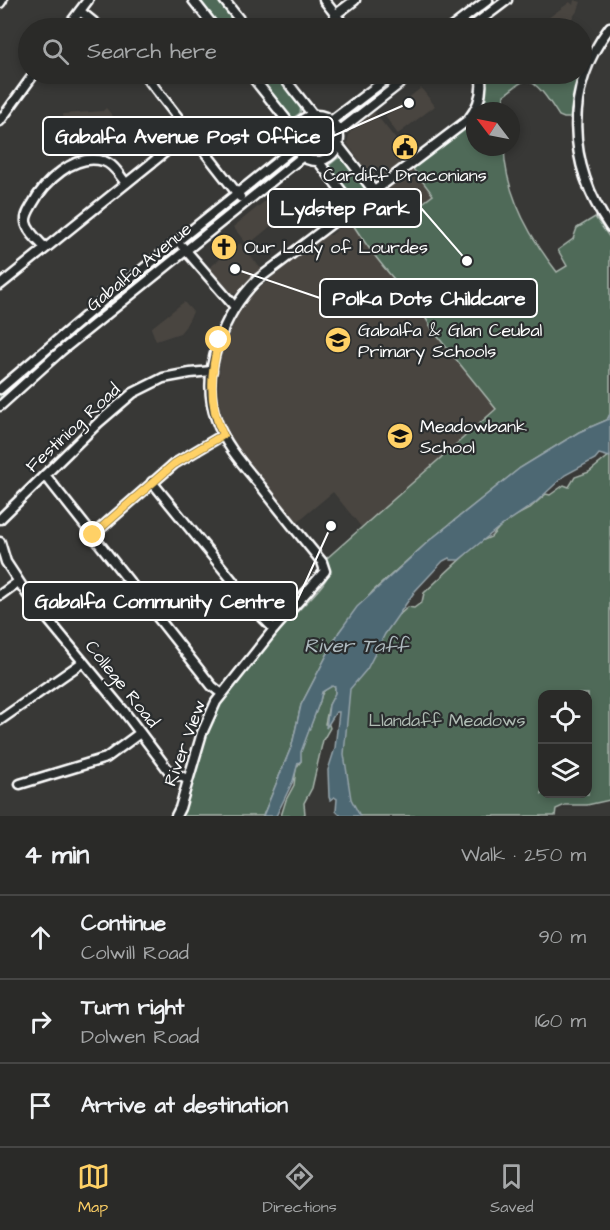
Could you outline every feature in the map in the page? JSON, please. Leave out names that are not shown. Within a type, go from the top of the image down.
[{"type":"street","points":[[75,18],[88,0]]},
{"type":"street","points":[[193,0],[207,18]]},
{"type":"street","points":[[224,0],[238,18]]},
{"type":"street","points":[[324,0],[338,18]]},
{"type":"street","points":[[335,15],[355,0]]},
{"type":"street","points":[[464,18],[488,0]]},
{"type":"street","points":[[483,18],[507,0]]},
{"type":"street","points":[[80,11],[89,18]]},
{"type":"street","points":[[592,56],[610,27]]},
{"type":"street","points":[[0,121],[27,84]]},
{"type":"street","points":[[152,84],[244,202]]},
{"type":"street","points":[[258,84],[294,129]]},
{"type":"street","points":[[289,84],[313,115]]},
{"type":"street","points":[[332,121],[375,84]]},
{"type":"street","points":[[389,84],[392,88]]},
{"type":"street","points":[[339,131],[398,84]]},
{"type":"street","points":[[93,535],[182,458],[223,435],[213,409],[212,371],[219,340],[235,307],[252,286],[267,272],[468,120],[476,110],[480,84]]},
{"type":"street","points":[[581,84],[575,132],[578,158],[597,207],[610,227]]},
{"type":"street","points":[[313,115],[323,116],[332,121],[339,131],[338,145],[332,155],[318,161],[302,157],[294,148],[292,135],[294,129],[302,119],[313,115]]},
{"type":"street","points":[[0,285],[190,132]]},
{"type":"street","points":[[338,145],[374,191]]},
{"type":"street","name":"Gabalfa Avenue","points":[[0,389],[70,329],[294,148]]},
{"type":"street","name":"Gabalfa Avenue","points":[[0,406],[61,351],[302,157]]},
{"type":"street","points":[[45,248],[28,228],[26,219],[35,199],[52,178],[82,161],[99,160],[110,164],[126,183]]},
{"type":"street","points":[[318,161],[354,207]]},
{"type":"street","points":[[178,242],[235,307]]},
{"type":"street","name":"Festiniog Road","points":[[0,519],[98,423],[133,393],[163,378],[212,371]]},
{"type":"street","name":"River View","points":[[176,816],[206,721],[222,694],[274,629],[323,575],[325,567],[242,464],[223,435]]},
{"type":"street","points":[[45,475],[212,686],[222,694]]},
{"type":"street","points":[[152,482],[274,629]]},
{"type":"street","name":"College Road","points":[[0,542],[6,562],[18,582],[169,771],[187,779]]},
{"type":"street","points":[[0,595],[18,582]]},
{"type":"street","points":[[0,720],[82,662]]},
{"type":"street","points":[[20,784],[106,758],[140,733]]},
{"type":"shaded area","points":[[574,0],[581,2],[572,18],[548,18],[570,2],[573,5]]},
{"type":"shaded area","points":[[421,88],[435,106],[398,134],[385,116]]},
{"type":"shaded area","points":[[106,108],[116,120],[117,130],[65,133],[63,114],[103,111]]},
{"type":"shaded area","points":[[374,112],[410,157],[377,180],[371,177],[347,143],[350,132]]},
{"type":"shaded area","points":[[413,169],[433,195],[403,218],[383,192]]},
{"type":"shaded area","points":[[270,197],[283,212],[283,216],[249,244],[246,243],[233,227]]},
{"type":"shaded area","name":"Gabalfa & Glan Ceubal Primary Schools","points":[[352,216],[501,405],[362,528],[333,492],[297,522],[230,435],[220,412],[218,388],[220,360],[224,346],[239,311],[248,299],[282,268],[326,235],[331,235],[337,227]]},
{"type":"shaded area","points":[[240,243],[262,270],[238,293],[233,294],[209,268]]},
{"type":"shaded area","points":[[184,302],[193,312],[185,327],[180,333],[156,341],[151,328]]},
{"type":"green space","points":[[196,0],[220,0],[234,18],[210,18]]},
{"type":"green space","points":[[261,84],[285,84],[301,105],[300,113],[289,118]]},
{"type":"green space","points":[[486,84],[519,84],[504,95],[504,102],[484,102]]},
{"type":"green space","points":[[535,84],[576,84],[570,118],[559,116]]},
{"type":"green space","points":[[316,118],[330,124],[336,138],[330,152],[316,158],[302,152],[296,138],[302,124]]},
{"type":"green space","points":[[466,128],[466,156],[505,156],[509,181],[520,214],[537,244],[557,272],[567,266],[558,250],[573,239],[577,228],[595,217],[610,238],[610,414],[607,420],[579,432],[520,468],[430,540],[373,591],[339,632],[301,705],[292,745],[263,816],[182,816],[200,749],[216,711],[248,667],[322,585],[329,572],[326,559],[496,409],[434,332],[417,304],[419,301],[410,296],[391,276],[349,218],[383,192],[403,218],[433,195],[413,169]]},
{"type":"green space","points":[[343,157],[365,185],[365,193],[359,198],[352,198],[327,167],[338,158]]},
{"type":"green space","points":[[165,255],[169,260],[0,402],[0,393],[27,368]]},
{"type":"green space","name":"Llandaff Meadows","points":[[610,455],[610,800],[587,805],[565,805],[556,809],[555,816],[357,816],[342,776],[347,691],[396,615],[422,602],[424,593],[479,542],[491,537],[504,522],[529,509],[546,494],[550,495],[564,485],[569,487],[575,477],[589,472]]},
{"type":"green space","points":[[332,686],[335,687],[335,694],[329,705],[325,724],[330,728],[323,740],[312,788],[304,803],[305,814],[281,816],[294,785],[296,768],[301,761],[300,752],[321,696]]},
{"type":"water","name":"River Taff","points":[[610,414],[610,457],[599,454],[595,459],[565,475],[535,503],[497,529],[459,560],[449,558],[443,561],[415,591],[385,634],[367,669],[350,689],[344,754],[351,799],[360,816],[341,816],[336,811],[337,799],[334,797],[330,800],[329,797],[328,770],[335,748],[339,712],[336,712],[326,728],[329,705],[335,693],[335,687],[332,686],[322,692],[301,752],[301,761],[298,763],[293,781],[276,816],[263,816],[292,745],[301,705],[339,632],[357,607],[430,540],[520,468],[579,432],[607,420]]},
{"type":"place","name":"Gabalfa Avenue Post Office","points":[[409,103]]},
{"type":"place","name":"Cardiff Draconians","points":[[405,147]]},
{"type":"place","name":"Our Lady of Lourdes","points":[[224,247]]},
{"type":"place","name":"Lydstep Park","points":[[467,261]]},
{"type":"place","name":"Polka Dots Childcare","points":[[235,269]]},
{"type":"place","name":"Gabalfa & Glan Ceubal Primary Schools","points":[[338,340]]},
{"type":"place","name":"Meadowbank School","points":[[400,436]]},
{"type":"place","name":"Gabalfa Community Centre","points":[[331,526]]},
{"type":"route","points":[[93,535],[174,464],[204,444],[223,435],[215,417],[212,400],[212,371],[219,340]]}]
